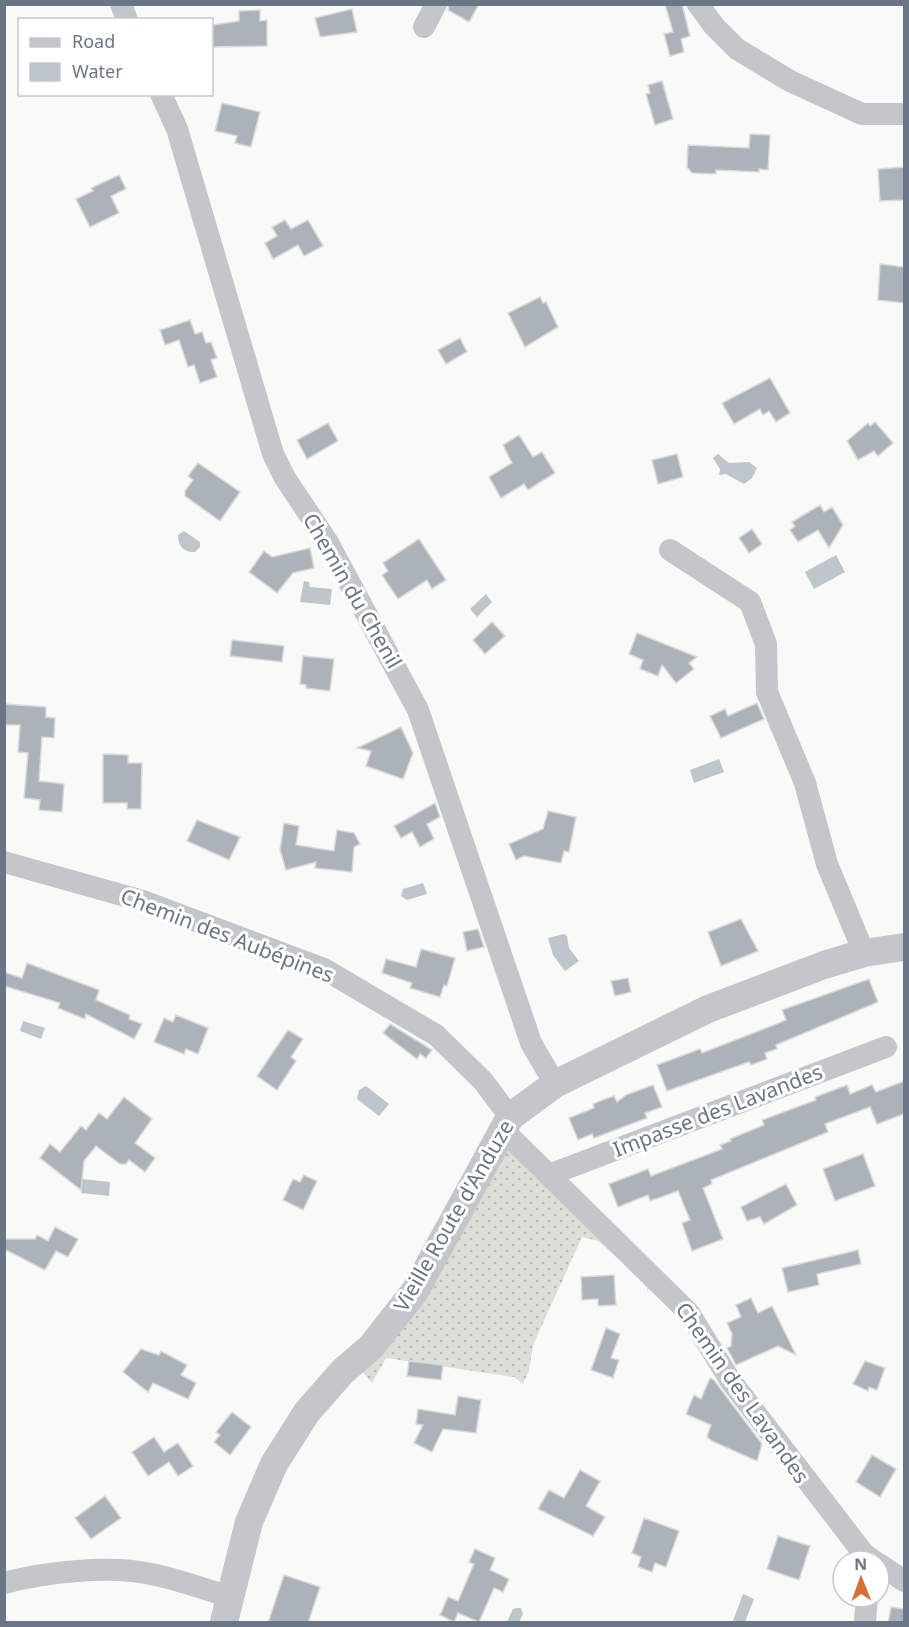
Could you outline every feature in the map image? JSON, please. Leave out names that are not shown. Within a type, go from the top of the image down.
[{"type":"street","points":[[424,27],[436,4]]},
{"type":"street","points":[[698,4],[714,26],[737,49],[790,81],[862,114],[904,114]]},
{"type":"street","name":"Chemin du Chenil","points":[[162,96],[177,129],[273,454],[285,478],[327,541],[418,710],[531,1043],[555,1084]]},
{"type":"street","points":[[670,550],[750,602],[766,644],[767,692],[805,783],[827,864],[864,953]]},
{"type":"street","name":"Chemin des Aubépines","points":[[4,862],[143,901],[324,969],[436,1035],[483,1082],[506,1123]]},
{"type":"street","name":"Vieille Route d'Anduze","points":[[227,1610],[249,1522],[274,1464],[307,1412],[343,1371],[371,1347],[415,1290],[506,1123],[555,1084],[708,1009],[785,978],[864,953],[904,947]]},
{"type":"street","name":"Impasse des Lavandes","points":[[549,1175],[886,1047]]},
{"type":"street","name":"Chemin des Lavandes","points":[[506,1123],[549,1175],[689,1313],[730,1380],[862,1549]]},
{"type":"street","points":[[4,1583],[33,1576],[104,1571],[149,1573],[227,1610]]},
{"type":"street","name":"Chemin des Lavandes","points":[[891,1573],[904,1581]]},
{"type":"shaded area","points":[[504,1145],[651,1286],[647,1292],[647,1284],[598,1241],[582,1237],[533,1345],[529,1371],[523,1384],[514,1377],[386,1358],[372,1383],[359,1368]]},
{"type":"water","points":[[718,454],[729,463],[749,462],[757,468],[752,478],[744,484],[726,474],[719,475],[720,469],[713,458]]},
{"type":"water","points":[[184,531],[200,542],[200,547],[195,552],[185,550],[180,545],[178,535]]},
{"type":"water","points":[[836,555],[845,572],[814,589],[805,572]]},
{"type":"water","points":[[304,581],[309,582],[310,587],[332,589],[330,605],[300,602]]},
{"type":"water","points":[[486,594],[492,602],[477,617],[470,609]]},
{"type":"water","points":[[719,759],[724,772],[694,783],[690,770]]},
{"type":"water","points":[[423,883],[427,894],[407,900],[401,896],[403,889]]},
{"type":"water","points":[[564,934],[567,936],[569,948],[579,961],[565,971],[553,955],[548,938]]},
{"type":"water","points":[[23,1021],[45,1028],[41,1039],[20,1031]]},
{"type":"water","points":[[366,1086],[389,1104],[379,1116],[357,1099],[359,1090]]},
{"type":"water","points":[[82,1179],[110,1182],[109,1196],[81,1193]]},
{"type":"water","points":[[743,1594],[754,1599],[745,1622],[733,1621]]},
{"type":"water","points":[[521,1608],[523,1614],[519,1622],[507,1622],[513,1609]]},
{"type":"building","points":[[449,4],[479,4],[469,22],[448,10]]},
{"type":"building","points":[[665,4],[682,4],[690,36],[681,39],[684,52],[670,56],[664,34],[673,32]]},
{"type":"building","points":[[352,9],[357,32],[320,37],[315,18]]},
{"type":"building","points":[[260,10],[260,21],[267,20],[267,46],[213,47],[213,25],[239,21],[239,11]]},
{"type":"building","points":[[662,81],[673,119],[655,125],[646,94],[650,93],[648,85]]},
{"type":"building","points":[[222,103],[260,112],[251,147],[235,143],[237,136],[215,131]]},
{"type":"building","points":[[750,134],[770,135],[768,170],[759,169],[759,172],[716,170],[716,174],[692,173],[687,167],[688,145],[749,148]]},
{"type":"building","points":[[904,167],[904,200],[880,201],[878,169]]},
{"type":"building","points":[[119,175],[126,189],[111,196],[119,213],[90,227],[76,199],[93,191],[91,188]]},
{"type":"building","points":[[285,220],[291,229],[308,220],[323,246],[304,256],[298,245],[273,259],[265,243],[277,236],[272,227]]},
{"type":"building","points":[[880,264],[904,267],[904,303],[878,300]]},
{"type":"building","points":[[540,297],[543,303],[546,302],[558,327],[525,347],[508,313]]},
{"type":"building","points":[[190,320],[195,334],[202,332],[206,343],[211,342],[217,358],[211,360],[217,377],[200,383],[194,365],[188,367],[179,340],[165,345],[160,330]]},
{"type":"building","points":[[460,338],[467,352],[446,364],[438,350]]},
{"type":"building","points":[[770,378],[790,413],[776,422],[769,411],[763,415],[760,409],[734,424],[722,403]]},
{"type":"building","points":[[875,422],[893,443],[878,456],[874,451],[858,460],[847,441],[868,423],[870,426]]},
{"type":"building","points":[[328,423],[338,441],[307,459],[297,440]]},
{"type":"building","points":[[519,435],[533,457],[542,452],[555,473],[528,490],[524,484],[501,498],[489,477],[512,463],[503,445]]},
{"type":"building","points":[[677,454],[683,477],[658,484],[652,460]]},
{"type":"building","points":[[198,463],[240,492],[220,521],[185,496],[185,491],[193,480],[188,476]]},
{"type":"building","points":[[820,505],[824,512],[832,507],[843,525],[829,548],[818,530],[798,542],[790,530],[795,526],[792,522]]},
{"type":"building","points":[[752,529],[762,544],[749,553],[739,538]]},
{"type":"building","points":[[419,539],[446,580],[432,589],[427,580],[398,599],[382,575],[388,571],[383,563]]},
{"type":"building","points":[[310,548],[314,568],[293,573],[277,593],[249,572],[264,551],[272,557]]},
{"type":"building","points":[[492,622],[505,636],[485,654],[473,640]]},
{"type":"building","points":[[637,633],[697,657],[689,663],[694,669],[676,683],[662,665],[658,676],[640,669],[643,660],[629,654]]},
{"type":"building","points":[[232,640],[284,646],[282,662],[230,656]]},
{"type":"building","points":[[303,656],[334,659],[330,691],[306,688],[306,685],[300,684]]},
{"type":"building","points":[[757,703],[764,719],[721,738],[710,716],[725,709],[728,716]]},
{"type":"building","points":[[4,704],[46,707],[46,717],[55,718],[54,738],[42,737],[39,781],[64,784],[62,812],[39,810],[40,800],[24,798],[28,753],[18,752],[20,725],[4,725]]},
{"type":"building","points":[[401,727],[413,753],[403,779],[366,766],[371,751],[357,748]]},
{"type":"building","points":[[103,754],[128,755],[128,763],[142,763],[141,809],[127,809],[127,803],[103,803]]},
{"type":"building","points":[[435,803],[440,817],[427,824],[434,839],[420,847],[412,832],[401,838],[394,826]]},
{"type":"building","points":[[548,811],[576,817],[569,852],[564,851],[561,863],[524,856],[516,860],[509,844],[543,829]]},
{"type":"building","points":[[197,820],[240,837],[229,860],[187,841]]},
{"type":"building","points":[[284,823],[299,826],[296,845],[334,851],[337,830],[354,833],[360,844],[354,847],[352,872],[315,868],[316,862],[286,870],[280,850]]},
{"type":"building","points":[[741,919],[758,951],[721,966],[708,932]]},
{"type":"building","points":[[478,929],[484,947],[467,951],[463,932]]},
{"type":"building","points":[[421,949],[455,958],[447,986],[444,985],[440,997],[410,988],[412,983],[382,973],[386,959],[416,967]]},
{"type":"building","points":[[27,963],[99,990],[96,1000],[130,1015],[129,1019],[142,1024],[134,1039],[86,1014],[85,1019],[58,1008],[60,1003],[4,986],[4,972],[22,978]]},
{"type":"building","points":[[628,978],[631,992],[615,996],[611,981]]},
{"type":"building","points":[[869,979],[878,1002],[776,1045],[777,1049],[765,1053],[767,1059],[751,1065],[749,1062],[667,1091],[657,1065],[700,1049],[702,1053],[774,1025],[786,1020],[782,1010]]},
{"type":"building","points":[[176,1015],[208,1028],[198,1054],[186,1049],[184,1054],[154,1042],[164,1018],[173,1022]]},
{"type":"building","points":[[390,1024],[432,1050],[426,1058],[420,1054],[417,1059],[383,1033]]},
{"type":"building","points":[[288,1030],[303,1039],[291,1057],[296,1061],[277,1090],[257,1076]]},
{"type":"building","points":[[904,1081],[904,1114],[877,1124],[870,1107],[825,1124],[828,1132],[711,1180],[712,1184],[703,1188],[723,1239],[692,1251],[682,1223],[690,1220],[678,1191],[650,1201],[648,1195],[618,1207],[609,1184],[648,1169],[651,1176],[722,1149],[720,1145],[731,1141],[730,1139],[764,1125],[762,1120],[816,1100],[815,1097],[847,1085],[850,1094],[872,1085],[876,1092]]},
{"type":"building","points":[[653,1085],[662,1107],[645,1113],[647,1118],[594,1138],[592,1134],[578,1140],[569,1118],[594,1108],[593,1104],[605,1099],[614,1096],[617,1102],[626,1095]]},
{"type":"building","points":[[124,1097],[152,1119],[135,1143],[155,1158],[145,1172],[129,1160],[126,1164],[120,1164],[96,1146],[84,1161],[81,1190],[40,1158],[50,1144],[60,1152],[81,1126],[86,1130],[99,1113],[107,1119]]},
{"type":"building","points":[[863,1154],[875,1186],[835,1201],[823,1169]]},
{"type":"building","points":[[304,1175],[317,1181],[303,1210],[283,1200],[293,1179],[300,1182]]},
{"type":"building","points":[[786,1184],[797,1205],[764,1224],[760,1217],[747,1221],[741,1207]]},
{"type":"building","points":[[55,1227],[78,1239],[68,1257],[56,1251],[45,1270],[4,1249],[4,1239],[35,1239],[37,1235],[48,1241]]},
{"type":"building","points":[[858,1250],[861,1264],[817,1274],[819,1285],[788,1292],[782,1268]]},
{"type":"building","points":[[614,1275],[616,1305],[598,1306],[598,1299],[582,1300],[581,1277]]},
{"type":"building","points":[[751,1298],[758,1313],[772,1306],[796,1355],[778,1346],[736,1365],[727,1348],[731,1346],[732,1334],[727,1323],[741,1317],[736,1305]]},
{"type":"building","points":[[606,1328],[620,1334],[611,1358],[619,1360],[613,1378],[591,1370]]},
{"type":"building","points":[[141,1349],[159,1355],[161,1351],[187,1365],[181,1375],[196,1383],[188,1399],[153,1383],[148,1392],[123,1372]]},
{"type":"building","points":[[409,1361],[443,1365],[441,1380],[407,1376]]},
{"type":"building","points":[[865,1361],[885,1368],[877,1390],[869,1387],[868,1391],[853,1384]]},
{"type":"building","points":[[710,1378],[714,1380],[762,1444],[757,1461],[712,1441],[707,1437],[711,1425],[686,1414],[694,1395],[701,1399]]},
{"type":"building","points":[[458,1396],[481,1400],[476,1433],[443,1429],[432,1452],[414,1443],[423,1425],[416,1424],[418,1409],[455,1415]]},
{"type":"building","points":[[232,1412],[251,1427],[230,1455],[214,1442],[220,1435],[216,1432]]},
{"type":"building","points":[[154,1437],[164,1452],[178,1443],[193,1466],[178,1476],[169,1462],[148,1476],[132,1452]]},
{"type":"building","points":[[872,1455],[896,1469],[880,1497],[856,1482]]},
{"type":"building","points":[[580,1470],[600,1481],[586,1506],[605,1517],[593,1536],[538,1509],[549,1490],[564,1498]]},
{"type":"building","points":[[105,1496],[121,1518],[91,1539],[75,1518]]},
{"type":"building","points":[[644,1518],[679,1531],[666,1567],[655,1563],[652,1572],[638,1567],[641,1557],[632,1553]]},
{"type":"building","points":[[778,1536],[810,1546],[799,1580],[767,1569]]},
{"type":"building","points":[[475,1549],[495,1558],[490,1570],[509,1579],[503,1592],[494,1588],[479,1622],[458,1613],[454,1622],[440,1615],[448,1597],[458,1601],[474,1564],[469,1562]]},
{"type":"building","points":[[284,1575],[320,1587],[308,1623],[268,1623]]},
{"type":"building","points":[[891,1607],[904,1609],[904,1623],[888,1623]]}]
